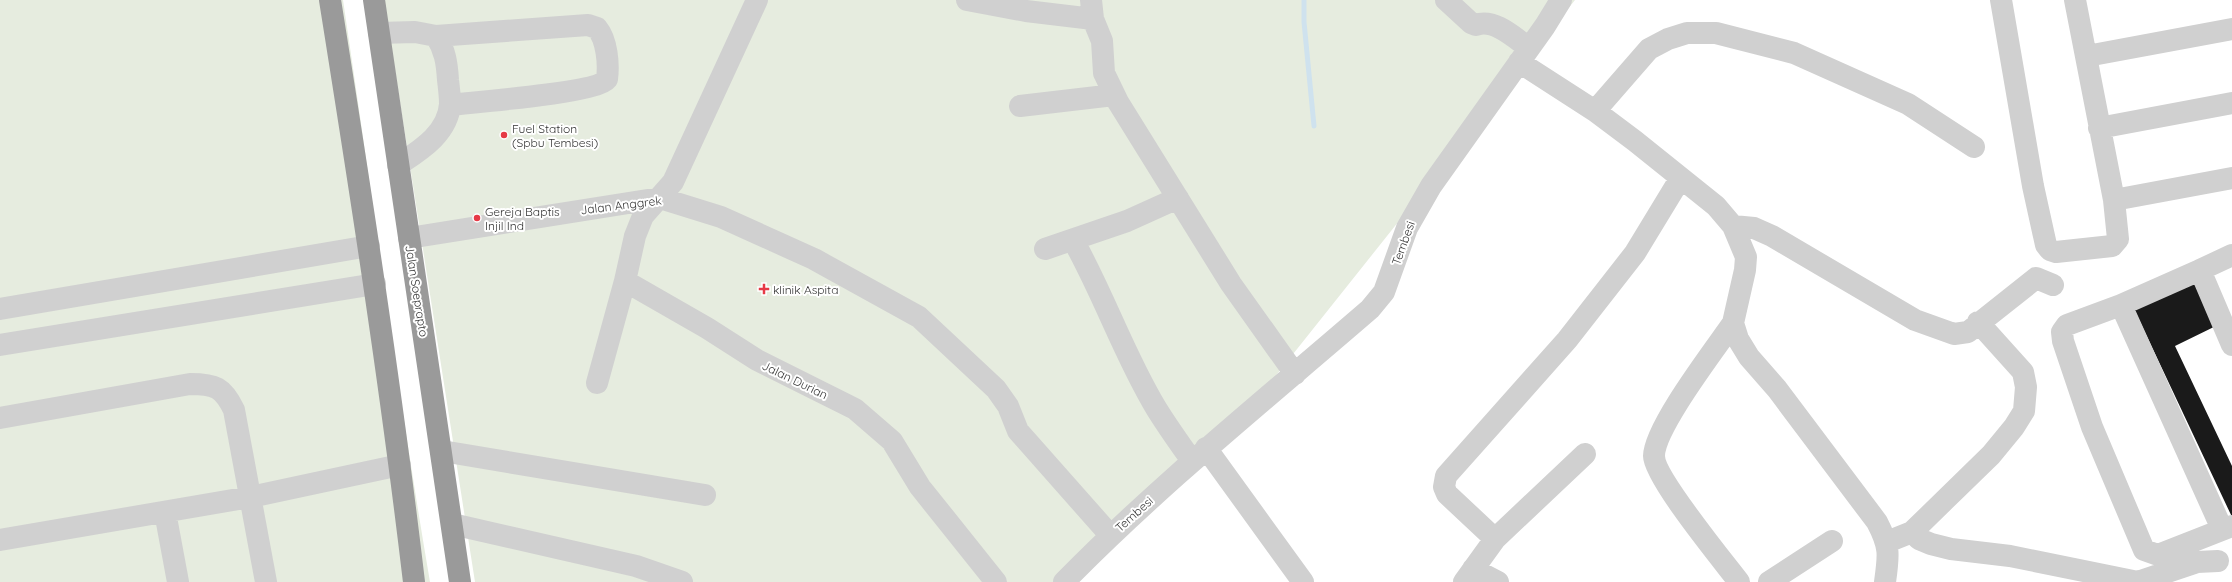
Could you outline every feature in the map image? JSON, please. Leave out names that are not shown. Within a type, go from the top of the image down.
[{"type":"highway","points":[[330,0],[375,284],[400,465],[414,582]]},
{"type":"highway","name":"Jalan Soeprapto","points":[[374,0],[408,238],[461,582]]},
{"type":"street","points":[[597,383],[635,236],[644,216],[673,182],[757,0]]},
{"type":"street","points":[[967,0],[1092,10],[1102,41],[1104,73],[1114,95],[1231,284],[1295,374]]},
{"type":"street","points":[[1446,0],[1471,23],[1476,25],[1484,22],[1494,25],[1524,55],[1716,206],[1733,226],[1746,257],[1745,270],[1732,323],[1693,380],[1659,434],[1654,457],[1662,476],[1738,582]]},
{"type":"street","name":"Tembesi","points":[[1064,582],[1110,535],[1199,454],[1370,309],[1384,292],[1407,228],[1417,208],[1561,0]]},
{"type":"street","points":[[2001,0],[2032,186],[2046,245],[2050,250],[2056,252],[2114,246],[2118,242],[2114,200],[2075,0]]},
{"type":"street","points":[[379,33],[415,32],[436,36],[588,25],[597,28],[603,40],[608,71],[607,79],[602,84],[577,90],[450,105]]},
{"type":"street","points":[[2087,56],[2232,29]]},
{"type":"street","points":[[1595,111],[1649,49],[1687,33],[1716,33],[1794,53],[1908,104],[1974,147]]},
{"type":"street","points":[[398,165],[427,146],[437,134],[450,105],[444,51],[436,36]]},
{"type":"street","points":[[1020,106],[1114,95]]},
{"type":"street","points":[[2099,128],[2232,103]]},
{"type":"street","points":[[2114,200],[2232,178]]},
{"type":"street","points":[[1495,539],[1447,494],[1444,487],[1446,476],[1567,340],[1635,253],[1680,179]]},
{"type":"street","name":"Jalan Anggrek","points":[[408,238],[660,198],[690,205],[721,217],[814,259],[919,318],[996,389],[1008,406],[1018,431],[1110,535]]},
{"type":"street","points":[[1045,249],[1127,221],[1178,198]]},
{"type":"street","points":[[1733,226],[1754,228],[1772,236],[1915,320],[1935,329],[1954,334],[1968,332],[1978,322],[2036,278],[2053,285]]},
{"type":"street","points":[[1073,240],[1091,273],[1156,408],[1199,454],[1303,582]]},
{"type":"street","points":[[0,309],[369,246]]},
{"type":"street","points":[[2121,305],[2227,528],[2158,555],[2148,553],[2141,546],[2092,427],[2062,336],[2062,332],[2067,325],[2121,305],[2232,255]]},
{"type":"street","points":[[2200,270],[2232,345]]},
{"type":"street","name":"Jalan Durian","points":[[624,281],[708,328],[757,360],[855,409],[892,442],[920,487],[996,582]]},
{"type":"street","points":[[0,345],[375,284]]},
{"type":"street","points":[[1887,542],[1912,532],[1991,455],[2014,427],[2024,411],[2026,387],[2024,372],[1978,322]]},
{"type":"street","points":[[1732,323],[1738,339],[1749,357],[1777,389],[1872,516],[1887,542],[1888,563],[1885,582]]},
{"type":"street","points":[[0,418],[190,384],[206,384],[215,387],[228,396],[234,410],[266,582]]},
{"type":"street","points":[[442,451],[705,495]]},
{"type":"street","points":[[1498,582],[1468,576],[1495,539],[1585,454]]},
{"type":"street","points":[[0,540],[250,497],[400,465]]},
{"type":"street","points":[[165,512],[178,582]]},
{"type":"street","points":[[452,524],[636,566],[682,582]]},
{"type":"street","points":[[1912,532],[1931,544],[1951,549],[2010,556],[2138,582],[2197,562],[2218,561]]},
{"type":"street","points":[[1769,582],[1832,541]]},
{"type":"shaded area","points":[[0,0],[343,0],[396,364],[430,582],[0,582]]},
{"type":"shaded area","points":[[384,0],[1575,0],[1215,452],[1071,582],[475,582]]},
{"type":"building","points":[[2200,277],[2222,323],[2175,346],[2232,466],[2232,517],[2134,309]]},
{"type":"waterway","points":[[1304,0],[1304,22],[1314,126]]},
{"type":"place","name":"Fuel Station (Spbu Tembesi)","points":[[504,135]]},
{"type":"place","name":"Gereja Baptis Injil Ind","points":[[477,218]]},
{"type":"place","name":"klinik Aspita","points":[[764,289]]}]
